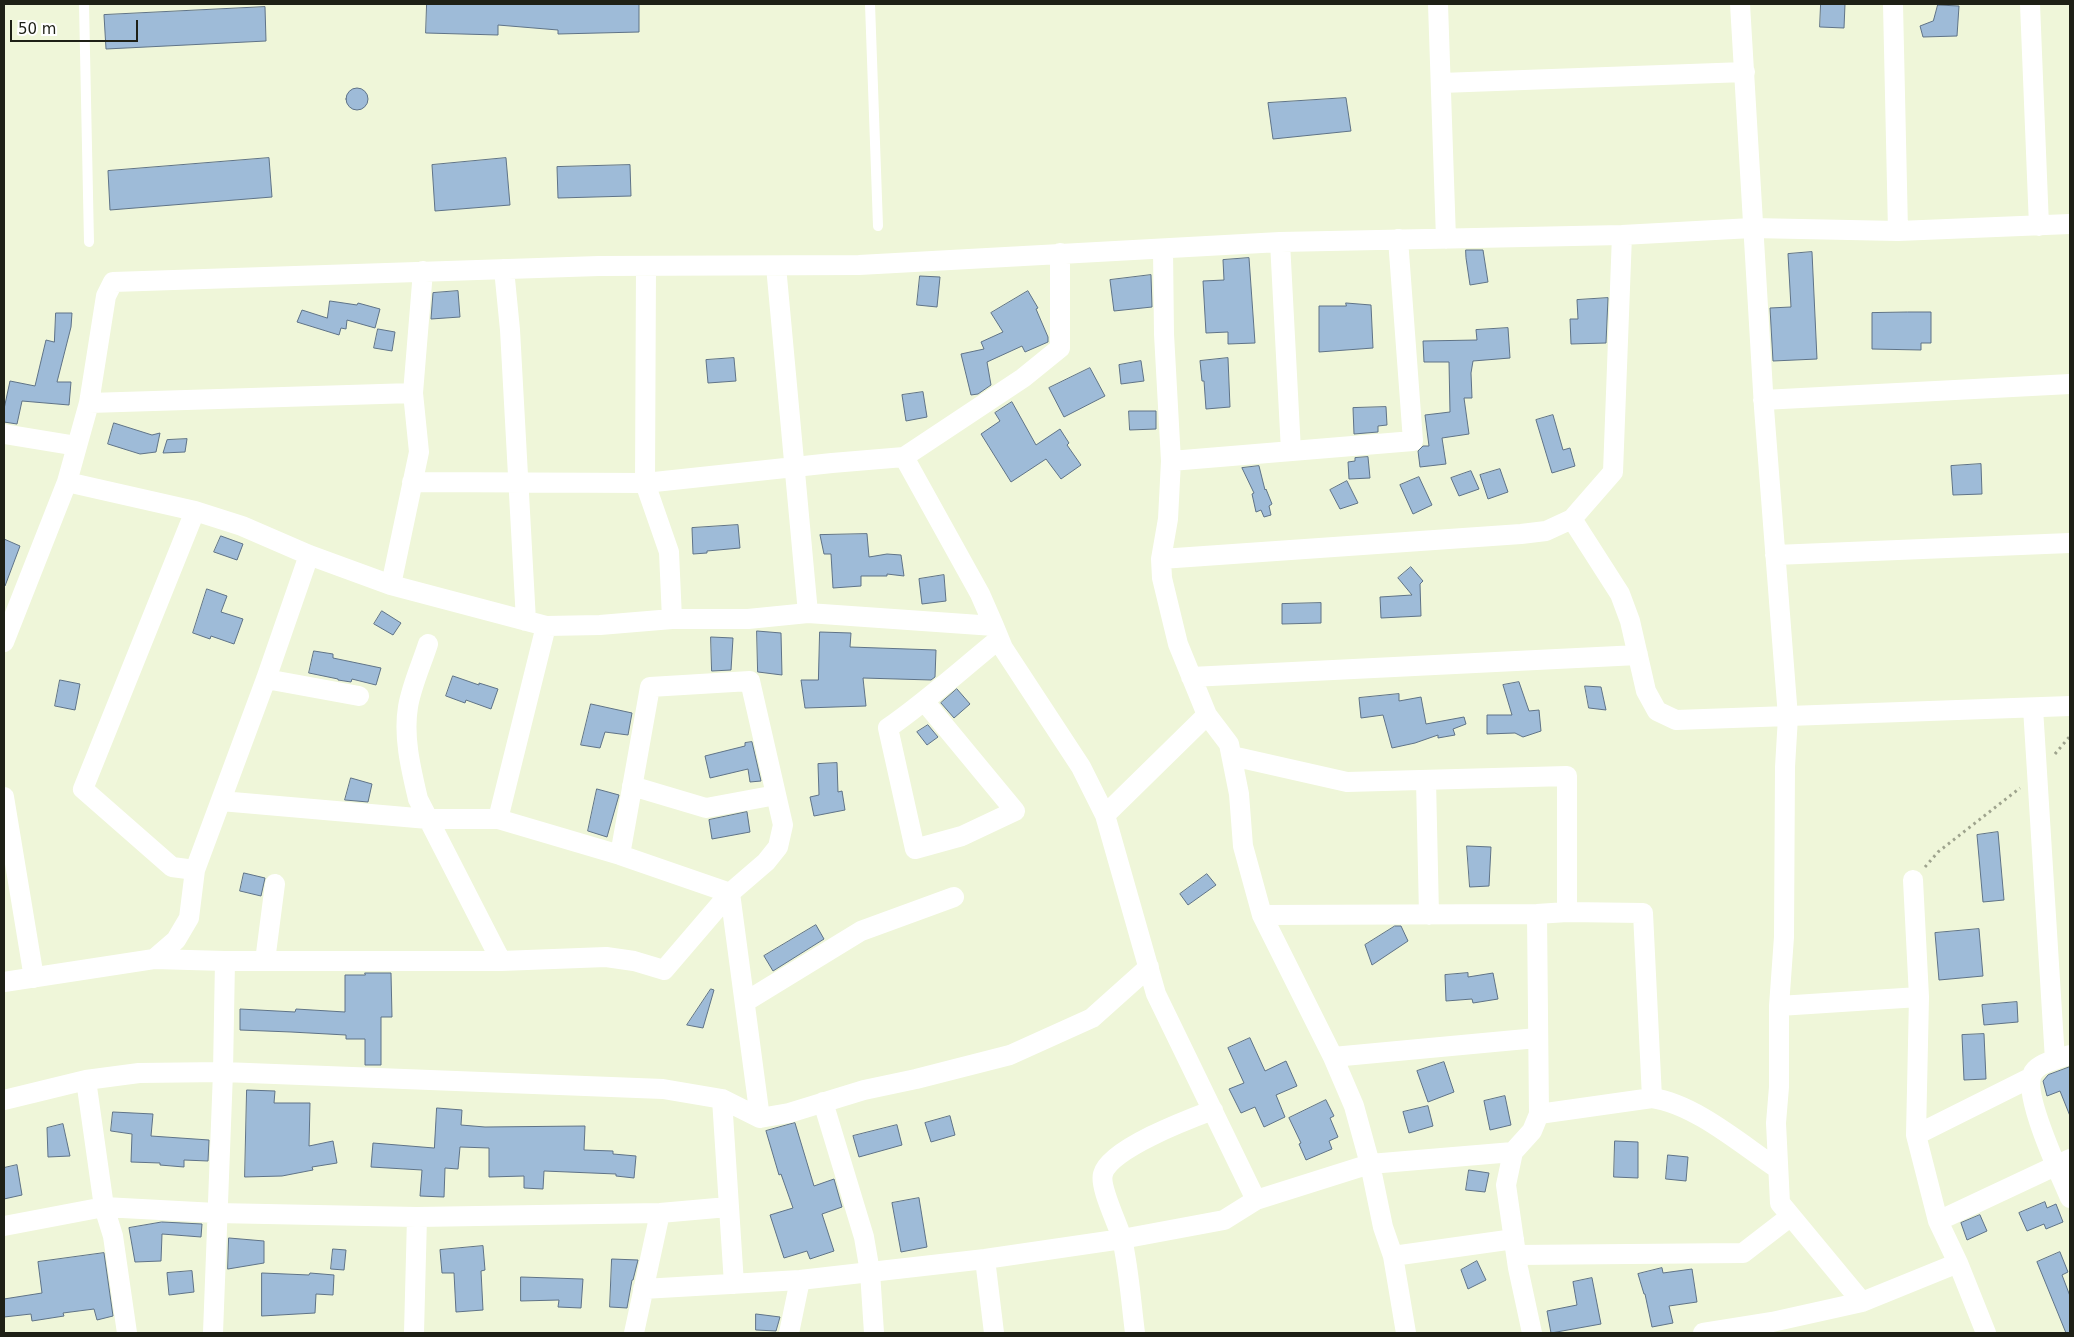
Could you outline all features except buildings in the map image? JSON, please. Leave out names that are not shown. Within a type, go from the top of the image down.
[{"type":"street","points":[[1438,4],[1446,238]]},
{"type":"street","points":[[1740,4],[1763,400],[1788,717],[1785,767],[1784,937],[1779,1006],[1779,1087],[1776,1123],[1780,1203],[1862,1302]]},
{"type":"street","points":[[1893,4],[1898,232]]},
{"type":"street","points":[[2030,4],[2039,226]]},
{"type":"street","points":[[1441,82],[1745,72]]},
{"type":"street","points":[[4,642],[66,482],[77,446],[89,403],[106,296],[113,282],[504,269],[859,265],[1060,253],[1163,250],[1280,242],[1622,235],[1752,228],[1898,232],[2070,224]]},
{"type":"street","points":[[1161,559],[1520,534],[1546,531],[1572,519],[1613,472],[1622,235]]},
{"type":"street","points":[[1172,461],[1413,440],[1398,239]]},
{"type":"street","points":[[1280,242],[1291,451]]},
{"type":"street","points":[[1163,250],[1164,334],[1172,461],[1168,519],[1161,559],[1162,578],[1178,644],[1191,677],[1207,715],[1229,744],[1239,794],[1243,846],[1262,915],[1333,1057],[1354,1106],[1370,1164],[1383,1227],[1393,1256],[1406,1333]]},
{"type":"street","points":[[412,482],[645,483],[904,457],[1023,378],[1060,348],[1060,253]]},
{"type":"street","points":[[776,266],[808,613]]},
{"type":"street","points":[[646,267],[645,483],[669,552],[672,619]]},
{"type":"street","points":[[504,269],[510,330],[526,621]]},
{"type":"street","points":[[391,585],[419,452],[413,393],[423,271]]},
{"type":"street","points":[[1763,400],[2070,384]]},
{"type":"street","points":[[89,403],[413,393]]},
{"type":"street","points":[[4,434],[77,446]]},
{"type":"street","points":[[904,457],[980,594],[1003,648],[1081,768],[1105,815],[1156,994],[1256,1200]]},
{"type":"street","points":[[66,482],[196,510],[242,526],[309,555],[391,585],[546,626],[600,625],[672,619],[748,619],[808,613],[996,632]]},
{"type":"street","points":[[196,510],[83,789],[172,866],[196,870]]},
{"type":"street","points":[[1572,519],[1620,594],[1630,620],[1649,698],[1657,711],[1676,720],[2070,706]]},
{"type":"street","points":[[1775,555],[2070,542]]},
{"type":"street","points":[[154,959],[176,940],[189,918],[196,870],[309,555]]},
{"type":"street","points":[[498,819],[546,626]]},
{"type":"street","points":[[924,701],[1015,811],[1006,817],[962,836],[915,849],[888,728],[924,701],[996,632]]},
{"type":"street","points":[[428,644],[408,706],[407,739],[418,799],[501,961]]},
{"type":"street","points":[[1191,677],[1638,655]]},
{"type":"street","points":[[266,679],[360,696]]},
{"type":"street","points":[[4,982],[154,959],[225,961],[501,961],[606,957],[664,970],[730,893],[766,862],[778,847],[783,825],[750,681],[650,687],[620,855]]},
{"type":"street","points":[[1916,1135],[2030,1078],[2035,1070],[2063,1058],[2033,708]]},
{"type":"street","points":[[1105,815],[1207,715]]},
{"type":"street","points":[[1232,756],[1347,782],[1566,776],[1567,912]]},
{"type":"street","points":[[1426,780],[1429,914]]},
{"type":"street","points":[[632,786],[706,808],[776,795]]},
{"type":"street","points":[[4,797],[34,978]]},
{"type":"street","points":[[220,802],[428,819],[498,819],[620,855],[730,893]]},
{"type":"street","points":[[1913,880],[1919,997],[1916,1135],[1938,1221],[1958,1263],[1986,1333]]},
{"type":"street","points":[[265,961],[275,884]]},
{"type":"street","points":[[730,893],[760,1118]]},
{"type":"street","points":[[745,1002],[861,931],[954,897]]},
{"type":"street","points":[[1262,915],[1537,914],[1567,912],[1643,914],[1652,1098]]},
{"type":"street","points":[[1532,1333],[1515,1247],[1506,1185],[1513,1152],[1532,1131],[1539,1114],[1537,914]]},
{"type":"street","points":[[213,1333],[216,1213],[223,1072],[225,961]]},
{"type":"street","points":[[4,1100],[86,1080],[139,1074],[223,1072],[663,1089],[722,1099],[760,1118],[789,1113],[864,1090],[1010,1055],[1092,1018],[1149,967]]},
{"type":"street","points":[[1779,1006],[1919,997]]},
{"type":"street","points":[[1333,1057],[1537,1038]]},
{"type":"street","points":[[2030,1078],[2030,1091],[2035,1110],[2063,1162],[2070,1198]]},
{"type":"street","points":[[86,1080],[104,1206],[113,1236],[127,1333]]},
{"type":"street","points":[[1539,1114],[1652,1098],[1668,1100],[1691,1110],[1778,1169]]},
{"type":"street","points":[[722,1099],[734,1284]]},
{"type":"street","points":[[824,1102],[864,1237],[870,1272],[874,1333]]},
{"type":"street","points":[[1135,1333],[1122,1239],[1104,1189],[1102,1174],[1109,1163],[1126,1150],[1156,1134],[1213,1110]]},
{"type":"street","points":[[643,1289],[800,1280],[985,1259],[1122,1239],[1224,1220],[1256,1200],[1370,1164],[1513,1152]]},
{"type":"street","points":[[1938,1221],[2063,1162]]},
{"type":"street","points":[[4,1226],[104,1206],[216,1213],[417,1217],[660,1213],[728,1207]]},
{"type":"street","points":[[634,1333],[660,1213]]},
{"type":"street","points":[[1393,1256],[1515,1247],[1743,1253],[1792,1216]]},
{"type":"street","points":[[414,1333],[417,1217]]},
{"type":"street","points":[[985,1259],[994,1333]]},
{"type":"street","points":[[1703,1333],[1772,1322],[1862,1302],[1958,1263]]},
{"type":"street","points":[[790,1333],[800,1280]]},
{"type":"lane","points":[[84,4],[89,242]]},
{"type":"lane","points":[[870,4],[878,226]]},
{"type":"path","points":[[1913,880],[1938,852],[2038,774],[2070,736]]}]
